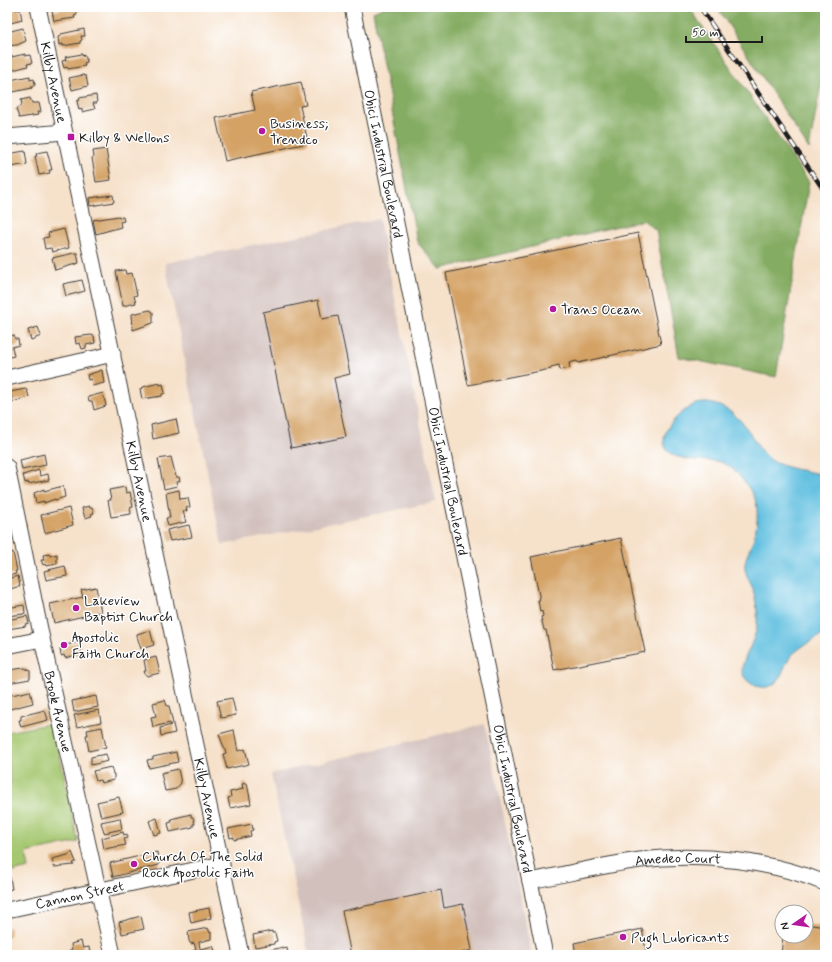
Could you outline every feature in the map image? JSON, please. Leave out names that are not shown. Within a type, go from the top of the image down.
[{"type":"street","name":"Kilby Avenue","points":[[38,7],[241,955]]},
{"type":"street","name":"Obici Industrial Boulevard","points":[[352,7],[545,955]]},
{"type":"street","points":[[7,137],[64,132]]},
{"type":"street","points":[[7,378],[113,354]]},
{"type":"street","name":"Brook Avenue","points":[[7,467],[42,639],[113,955]]},
{"type":"street","points":[[7,646],[42,639]]},
{"type":"street","name":"Amedeo Court","points":[[530,881],[640,860],[678,858],[716,859],[784,869],[825,883]]},
{"type":"street","name":"Cannon Street","points":[[7,910],[222,864]]},
{"type":"shaded area","points":[[379,219],[436,502],[222,545],[165,263]]},
{"type":"shaded area","points":[[485,724],[532,955],[309,955],[271,774]]},
{"type":"green space","points":[[384,7],[689,7],[809,182],[776,377],[679,357],[656,230],[643,220],[440,269],[417,242],[373,12]]},
{"type":"green space","points":[[717,7],[825,7],[825,64],[809,149]]},
{"type":"green space","points":[[53,723],[78,842],[26,853],[29,868],[7,873],[7,783],[11,782],[7,762],[7,732]]},
{"type":"water","points":[[708,403],[730,411],[736,416],[741,421],[762,453],[769,459],[789,467],[825,475],[825,634],[807,643],[792,655],[776,682],[767,687],[755,686],[745,678],[742,671],[742,667],[754,637],[757,625],[756,601],[745,567],[746,557],[756,529],[757,513],[755,499],[744,481],[728,465],[721,462],[692,460],[677,456],[671,454],[665,447],[664,440],[666,432],[676,418],[696,404]]},
{"type":"building","points":[[73,7],[76,8],[77,15],[74,16],[75,18],[54,21],[52,11]]},
{"type":"building","points":[[16,8],[16,10],[20,9],[22,20],[7,24],[7,10]]},
{"type":"building","points":[[23,28],[26,41],[17,45],[7,46],[7,32]]},
{"type":"building","points":[[84,29],[85,36],[81,36],[82,40],[80,43],[63,46],[63,44],[59,45],[58,37],[61,36],[61,34]]},
{"type":"building","points":[[25,54],[25,56],[30,55],[32,63],[27,64],[28,66],[9,71],[7,58]]},
{"type":"building","points":[[82,54],[82,56],[85,55],[87,62],[84,63],[85,66],[68,69],[67,67],[64,68],[62,61],[66,60],[65,57]]},
{"type":"building","points":[[83,75],[86,76],[88,86],[72,90],[69,78]]},
{"type":"building","points":[[30,76],[30,80],[34,79],[35,85],[32,86],[32,88],[13,92],[11,86],[9,87],[8,83],[11,82],[10,80]]},
{"type":"building","name":"Business; Trendco","points":[[301,82],[306,105],[300,106],[308,143],[225,161],[216,118],[255,110],[251,92]]},
{"type":"building","points":[[96,95],[97,103],[93,103],[95,109],[82,112],[82,109],[79,110],[77,101],[80,100],[79,98]]},
{"type":"building","points":[[30,98],[32,103],[39,103],[41,112],[37,112],[38,115],[19,118],[16,109],[22,105],[21,100]]},
{"type":"building","points":[[106,149],[111,180],[96,182],[92,158],[94,157],[93,151]]},
{"type":"building","points":[[25,151],[27,164],[11,167],[11,169],[8,170],[7,154]]},
{"type":"building","points":[[47,151],[52,170],[49,170],[50,173],[39,175],[35,156],[37,156],[36,153]]},
{"type":"building","points":[[113,195],[114,202],[90,206],[89,198]]},
{"type":"building","points":[[119,216],[119,218],[123,217],[124,221],[120,222],[121,227],[96,234],[93,220]]},
{"type":"building","points":[[64,229],[69,248],[52,252],[51,248],[45,249],[43,238],[49,237],[48,233]]},
{"type":"building","name":"Trans Ocean","points":[[638,233],[661,344],[578,363],[577,361],[569,363],[570,368],[560,370],[559,365],[551,367],[551,369],[468,385],[446,273]]},
{"type":"building","points":[[77,253],[79,263],[55,270],[52,258]]},
{"type":"building","points":[[125,270],[126,274],[132,273],[137,295],[134,296],[136,303],[123,306],[116,271]]},
{"type":"building","points":[[82,280],[85,291],[66,296],[63,284]]},
{"type":"building","points":[[318,300],[322,319],[338,316],[350,374],[334,378],[346,437],[291,448],[263,312]]},
{"type":"building","points":[[150,310],[153,312],[153,323],[133,330],[132,314]]},
{"type":"building","points":[[9,323],[11,329],[7,330],[7,324]]},
{"type":"building","points":[[38,327],[41,336],[31,340],[28,330]]},
{"type":"building","points":[[14,335],[15,339],[18,339],[19,345],[12,347],[14,356],[7,358],[7,337]]},
{"type":"building","points":[[94,336],[95,343],[86,345],[86,348],[82,349],[80,343],[76,344],[75,337]]},
{"type":"building","points":[[102,370],[104,383],[92,386],[91,379],[88,380],[87,375]]},
{"type":"building","points":[[159,383],[160,385],[163,384],[165,393],[162,394],[162,396],[142,399],[140,389]]},
{"type":"building","points":[[25,389],[27,390],[29,397],[13,402],[10,392]]},
{"type":"building","points":[[103,393],[106,406],[94,410],[92,401],[89,401],[88,397]]},
{"type":"building","points":[[176,419],[179,433],[153,439],[151,425]]},
{"type":"building","points":[[44,454],[46,465],[22,470],[20,460]]},
{"type":"building","points":[[171,457],[176,477],[179,477],[180,481],[176,482],[177,486],[164,489],[158,459]]},
{"type":"building","points":[[39,470],[40,476],[48,474],[49,480],[28,484],[28,482],[25,483],[23,475]]},
{"type":"building","points":[[63,486],[65,497],[44,503],[44,501],[36,503],[34,493],[44,489],[44,491]]},
{"type":"building","points":[[125,487],[126,493],[130,492],[133,507],[130,508],[131,514],[111,517],[108,500],[111,500],[109,490]]},
{"type":"building","points":[[179,490],[180,499],[188,498],[190,507],[186,508],[187,511],[183,511],[186,522],[168,526],[166,518],[170,518],[166,493]]},
{"type":"building","points":[[89,506],[92,508],[94,513],[91,514],[92,516],[85,518],[82,508]]},
{"type":"building","points":[[69,508],[73,525],[45,533],[41,515]]},
{"type":"building","points":[[189,525],[192,537],[170,541],[167,530]]},
{"type":"building","points":[[621,538],[645,652],[554,670],[546,630],[544,630],[541,617],[543,616],[542,611],[540,612],[538,600],[540,600],[531,557]]},
{"type":"building","points":[[13,552],[17,571],[15,571],[16,574],[7,576],[7,553]]},
{"type":"building","points":[[50,554],[50,556],[57,554],[57,564],[46,566],[45,564],[43,565],[41,560],[44,560],[43,555]]},
{"type":"building","points":[[65,566],[67,576],[46,580],[44,571]]},
{"type":"building","points":[[18,576],[20,586],[7,590],[7,579]]},
{"type":"building","name":"Lakeview Baptist Church","points":[[96,587],[101,612],[54,623],[50,604],[83,597],[81,590]]},
{"type":"building","points":[[24,605],[25,613],[7,616],[7,608]]},
{"type":"building","points":[[27,616],[29,623],[25,624],[26,626],[8,629],[7,620]]},
{"type":"building","points":[[150,630],[154,645],[141,649],[137,634]]},
{"type":"building","points":[[79,642],[81,654],[65,658],[64,655],[61,656],[60,649],[63,649],[62,646]]},
{"type":"building","points":[[156,657],[160,673],[147,676],[144,671],[146,671],[144,660]]},
{"type":"building","points":[[25,668],[30,671],[30,679],[8,683],[7,670]]},
{"type":"building","points":[[30,691],[33,703],[10,709],[7,696]]},
{"type":"building","points":[[96,696],[98,707],[74,712],[72,701]]},
{"type":"building","points":[[232,698],[236,715],[221,718],[217,701]]},
{"type":"building","points":[[165,700],[167,706],[169,706],[175,733],[161,736],[160,728],[171,725],[170,723],[153,727],[151,717],[156,716],[153,703]]},
{"type":"building","points":[[45,710],[48,720],[21,727],[19,720],[21,720],[21,716]]},
{"type":"building","points":[[99,710],[101,722],[77,727],[74,715]]},
{"type":"building","points":[[102,727],[106,747],[89,751],[86,735],[88,735],[87,730]]},
{"type":"building","points":[[234,730],[238,751],[245,749],[249,764],[227,769],[223,754],[226,753],[219,734]]},
{"type":"building","points":[[176,752],[178,762],[149,768],[147,760],[153,759],[153,757]]},
{"type":"building","points":[[106,754],[108,761],[91,765],[91,757]]},
{"type":"building","points":[[111,767],[114,774],[114,780],[101,783],[100,780],[96,781],[93,771]]},
{"type":"building","points":[[178,769],[181,783],[176,789],[165,791],[161,773]]},
{"type":"building","points":[[247,783],[251,804],[230,808],[228,798],[231,797],[230,792],[243,789],[242,784]]},
{"type":"building","points":[[119,797],[123,812],[101,817],[97,802]]},
{"type":"building","points":[[191,814],[195,824],[193,824],[193,827],[170,832],[168,823],[172,822],[171,819]]},
{"type":"building","points":[[120,818],[122,829],[104,833],[101,822]]},
{"type":"building","points":[[157,818],[161,833],[154,835],[149,821]]},
{"type":"building","points":[[252,824],[253,830],[250,831],[251,836],[234,840],[234,837],[230,838],[228,829]]},
{"type":"building","points":[[123,832],[124,835],[127,834],[128,838],[124,839],[126,845],[104,849],[102,838]]},
{"type":"building","points":[[72,852],[76,862],[73,863],[74,865],[54,867],[52,859],[68,855]]},
{"type":"building","name":"Church Of The Solid Rock Apostolic Faith","points":[[157,852],[159,865],[113,877],[110,863]]},
{"type":"building","points":[[7,877],[10,877],[12,889],[7,890]]},
{"type":"building","points":[[441,890],[444,908],[463,904],[472,950],[454,955],[351,955],[342,911]]},
{"type":"building","points":[[209,908],[211,918],[191,923],[189,912]]},
{"type":"building","points":[[141,916],[144,929],[122,934],[119,922]]},
{"type":"building","points":[[814,925],[825,927],[825,955],[781,955],[782,944],[814,944]]},
{"type":"building","points":[[7,927],[9,927],[11,935],[7,936]]},
{"type":"building","points":[[208,928],[210,933],[211,932],[211,939],[199,942],[200,949],[213,946],[216,953],[215,955],[191,955],[192,951],[196,950],[194,943],[191,944],[189,941],[188,932]]},
{"type":"building","name":"Pugh Lubricants","points":[[642,929],[647,955],[576,955],[574,943]]},
{"type":"building","points":[[272,931],[272,933],[275,933],[277,941],[274,942],[274,944],[255,947],[253,935]]},
{"type":"building","points":[[81,941],[83,948],[89,947],[90,955],[70,955],[69,951],[72,951],[71,944]]},
{"type":"building","points":[[283,947],[283,949],[287,948],[288,955],[259,955],[259,953]]},
{"type":"building","points":[[150,951],[151,955],[141,955],[140,953]]},
{"type":"railway","points":[[700,7],[825,192]]},
{"type":"place","name":"Business; Trendco","points":[[262,131]]},
{"type":"place","name":"Kilby & Wellons","points":[[71,137]]},
{"type":"place","name":"Trans Ocean","points":[[553,309]]},
{"type":"place","name":"Lakeview Baptist Church","points":[[76,608]]},
{"type":"place","name":"Apostolic Faith Church","points":[[64,645]]},
{"type":"place","name":"Church Of The Solid Rock Apostolic Faith","points":[[134,864]]},
{"type":"place","name":"Pugh Lubricants","points":[[623,937]]}]
